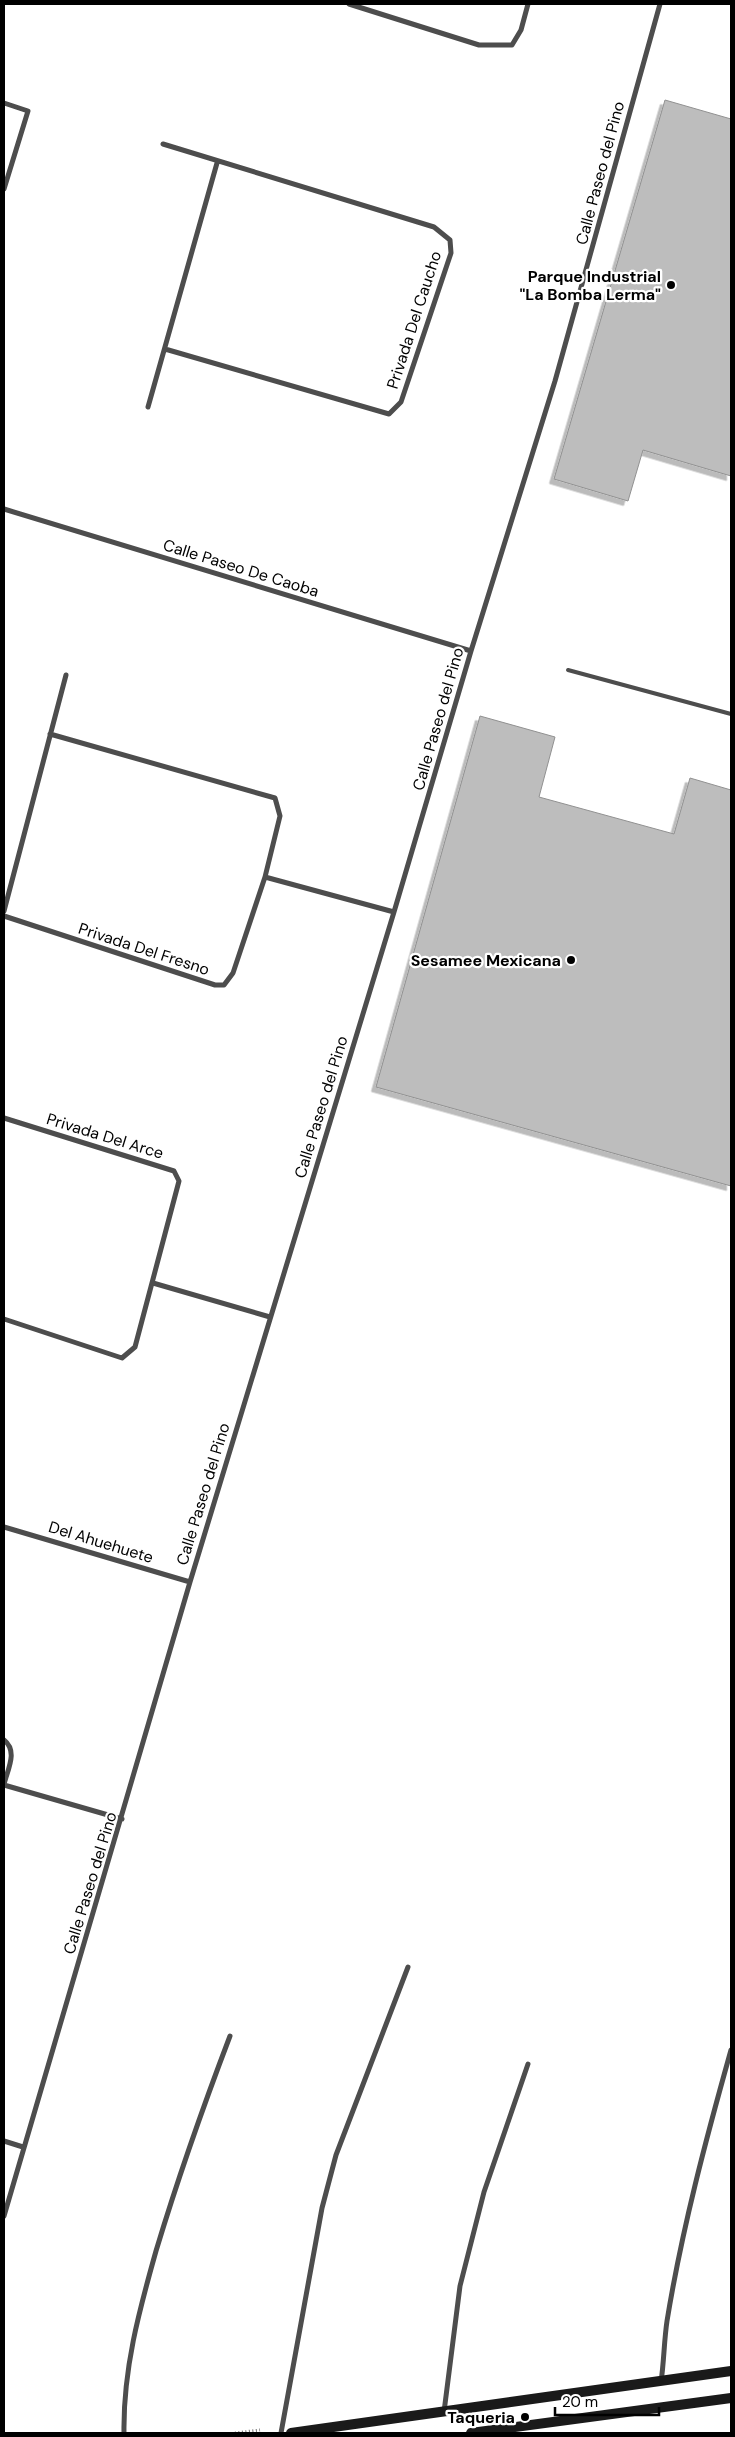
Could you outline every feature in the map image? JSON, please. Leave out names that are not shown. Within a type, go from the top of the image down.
[{"type":"main road","points":[[291,2433],[444,2413],[731,2371]]},
{"type":"main road","points":[[471,2433],[731,2398]]},
{"type":"street","points":[[349,4],[479,45],[495,46],[512,45],[521,30],[528,4]]},
{"type":"street","name":"Calle Paseo del Pino","points":[[4,2216],[190,1582],[394,912],[471,651],[555,382],[660,4]]},
{"type":"street","points":[[4,103],[28,111],[4,189]]},
{"type":"street","name":"Privada Del Caucho","points":[[162,144],[218,163],[434,228],[450,240],[451,253],[401,402],[389,414],[165,349]]},
{"type":"street","points":[[148,408],[218,163]]},
{"type":"street","name":"Calle Paseo De Caoba","points":[[4,509],[471,651]]},
{"type":"street","points":[[4,911],[66,675]]},
{"type":"street","name":"Privada Del Fresno","points":[[4,916],[215,985],[224,985],[233,973],[264,877],[280,816],[275,798],[50,734]]},
{"type":"street","points":[[264,877],[394,912]]},
{"type":"street","name":"Privada Del Arce","points":[[4,1118],[174,1171],[179,1181],[135,1347],[122,1358],[4,1319]]},
{"type":"street","points":[[153,1283],[270,1317]]},
{"type":"street","name":"Del Ahuehuete","points":[[4,1526],[190,1582]]},
{"type":"street","points":[[4,1740],[10,1744],[12,1756],[4,1784],[122,1819]]},
{"type":"street","points":[[280,2433],[322,2208],[336,2155],[408,1967]]},
{"type":"street","points":[[124,2433],[127,2378],[135,2322],[179,2173],[230,2036]]},
{"type":"street","points":[[661,2382],[667,2323],[684,2233],[703,2152],[731,2050]]},
{"type":"street","points":[[444,2413],[460,2286],[484,2192],[528,2064]]},
{"type":"street","points":[[4,2141],[24,2147]]},
{"type":"lane","points":[[568,670],[731,714]]},
{"type":"building","name":"Parque Industrial \"La Bomba Lerma\"","points":[[665,100],[731,119],[731,476],[643,450],[628,501],[554,479]]},
{"type":"building","name":"Sesamee Mexicana","points":[[480,716],[555,737],[539,797],[674,834],[690,778],[731,790],[731,1186],[376,1087]]},
{"type":"place","name":"Parque Industrial \"La Bomba Lerma\"","points":[[671,285]]},
{"type":"place","name":"Sesamee Mexicana","points":[[571,960]]},
{"type":"place","name":"Taqueria","points":[[525,2417]]}]
